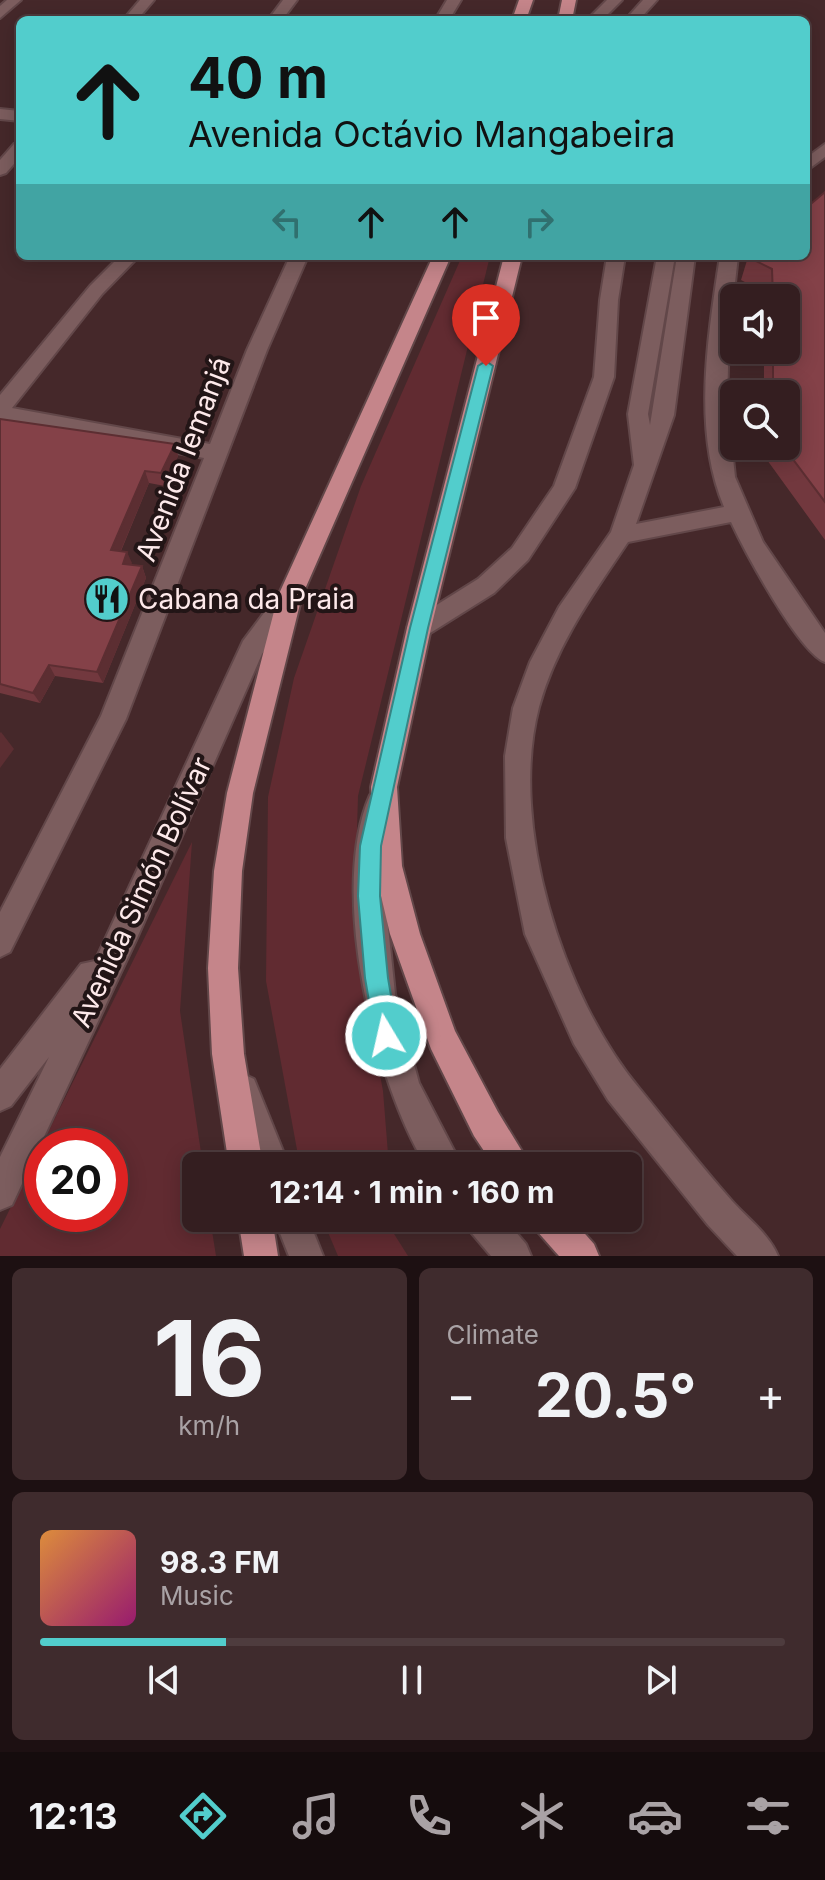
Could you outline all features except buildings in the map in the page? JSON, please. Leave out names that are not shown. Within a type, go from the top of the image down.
[{"type":"main road","points":[[244,1152],[228,1054],[223,968],[228,871],[240,793],[290,596],[440,260]]},
{"type":"main road","points":[[505,1152],[486,1124],[442,1038],[405,934],[388,866],[384,787],[419,628],[512,260]]},
{"type":"main road","points":[[257,1232],[261,1256]]},
{"type":"main road","points":[[561,1232],[582,1256]]},
{"type":"street","points":[[0,14],[14,0]]},
{"type":"street","points":[[133,16],[147,0]]},
{"type":"street","points":[[598,16],[615,0]]},
{"type":"street","points":[[636,16],[650,0]]},
{"type":"street","points":[[810,162],[825,149]]},
{"type":"street","points":[[0,170],[16,152]]},
{"type":"street","points":[[126,260],[96,290],[0,411],[218,453]]},
{"type":"street","name":"Avenida Iemanjá","points":[[0,942],[113,719],[257,350],[297,260]]},
{"type":"street","points":[[419,628],[486,586],[520,554],[564,488],[604,377],[609,300],[615,260]]},
{"type":"street","points":[[645,465],[638,414],[665,260]]},
{"type":"street","points":[[685,260],[664,415],[621,535],[567,614],[542,662],[526,708],[518,756],[520,838],[540,934],[585,1033],[619,1089],[652,1131],[720,1213],[761,1256]]},
{"type":"street","points":[[729,260],[717,443],[724,475],[759,555],[825,652]]},
{"type":"street","points":[[621,535],[739,512]]},
{"type":"street","name":"Avenida Simón Bolívar","points":[[0,1193],[127,928],[252,648],[290,596]]},
{"type":"street","points":[[384,787],[370,846],[369,896],[377,978],[386,1036],[409,1097],[438,1152]]},
{"type":"street","points":[[0,1095],[127,928]]},
{"type":"street","points":[[228,1054],[266,1152]]},
{"type":"street","points":[[297,1232],[306,1256]]},
{"type":"street","points":[[493,1232],[514,1256]]},
{"type":"shaded area","points":[[460,260],[489,260],[358,796],[354,932],[383,1091],[388,1152],[297,1152],[266,981],[268,797],[294,678],[361,486]]},
{"type":"shaded area","points":[[192,842],[180,1011],[201,1152],[182,1152],[182,1232],[212,1232],[216,1256],[0,1256],[0,1229],[24,1181],[24,1232],[128,1232],[128,1128],[50,1128]]},
{"type":"shaded area","points":[[328,1232],[393,1232],[408,1256],[338,1256]]},
{"type":"place","name":"Cabana da Praia","points":[[107,599]]},
{"type":"route","points":[[386,1036],[369,896],[370,846],[419,628],[486,366]]}]
